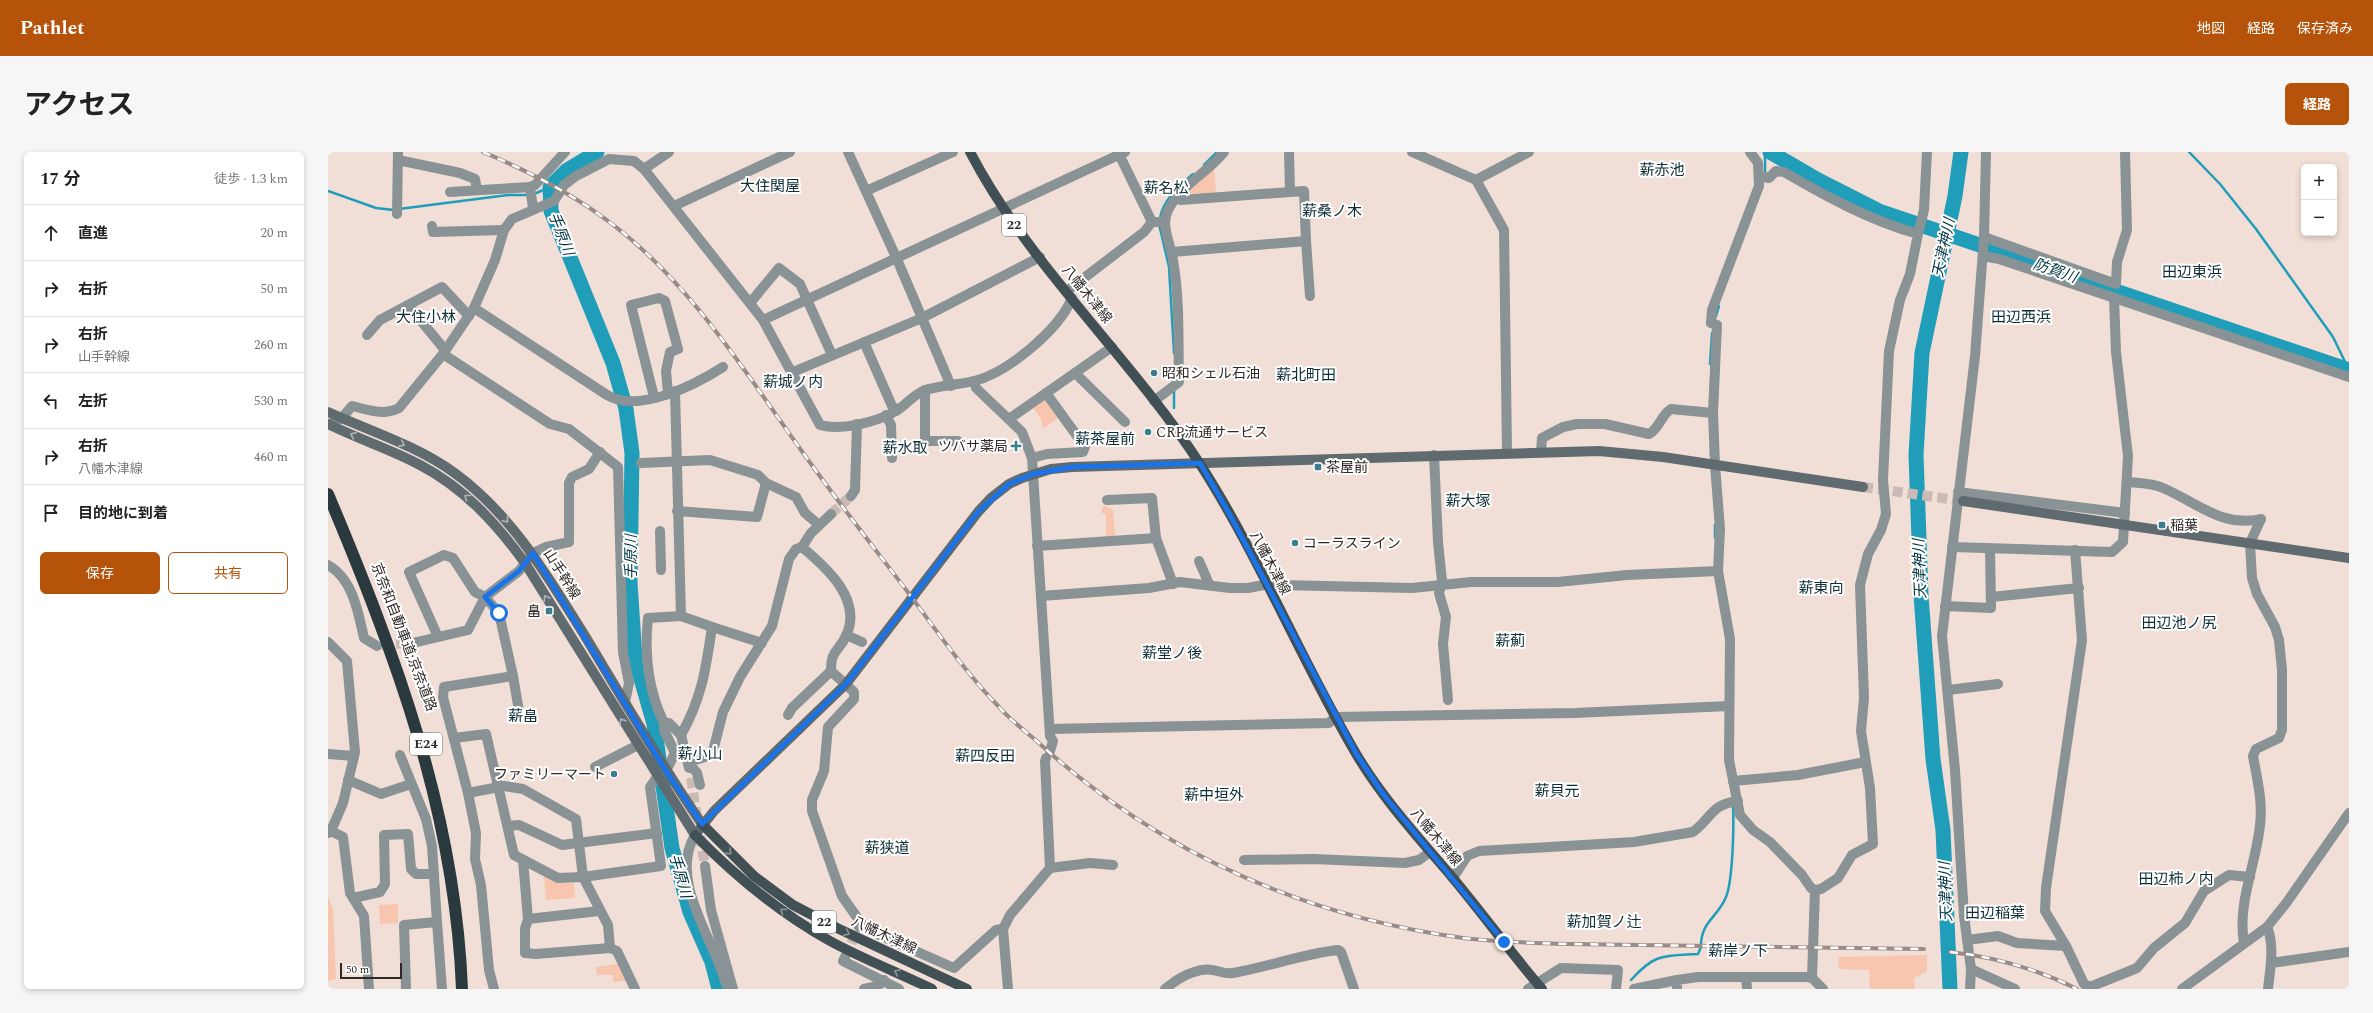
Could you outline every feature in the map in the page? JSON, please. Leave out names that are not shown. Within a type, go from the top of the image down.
[{"type":"highway","name":"京奈和自動車道;京奈道路","points":[[328,494],[398,673],[429,769],[444,833],[454,891],[462,989]]},
{"type":"highway","name":"京奈和自動車道;京奈道路","points":[[335,512],[362,566],[381,613],[424,735],[450,840],[460,904],[467,989]]},
{"type":"main road","name":"八幡木津線","points":[[970,152],[1003,209],[1069,295],[1154,401],[1200,463],[1266,584],[1335,717],[1357,755],[1383,794],[1540,986]]},
{"type":"main road","name":"八幡木津線","points":[[702,824],[754,876],[793,905],[837,928],[967,989]]},
{"type":"main road","name":"八幡木津線","points":[[695,835],[746,884],[831,942],[932,989]]},
{"type":"street","points":[[328,425],[342,418],[352,406],[382,413],[391,412],[399,408],[444,352],[472,312],[495,260],[504,230],[512,219],[533,198],[535,185],[565,152]]},
{"type":"street","points":[[644,169],[669,152]]},
{"type":"street","points":[[674,206],[790,152]]},
{"type":"street","points":[[848,152],[896,257],[950,386]]},
{"type":"street","points":[[866,191],[953,152]]},
{"type":"street","points":[[450,192],[477,190],[554,201],[564,185],[576,176],[610,159],[634,161],[644,169],[763,320],[793,372],[820,425],[830,428],[858,424],[886,415],[897,410],[913,396],[925,390],[986,378],[1003,367],[1040,340],[1068,308],[1069,295],[1158,222],[1167,212],[1175,198],[1186,186],[1206,172],[1224,152]]},
{"type":"street","points":[[1289,152],[1290,192]]},
{"type":"street","points":[[1412,152],[1476,180],[1504,230],[1507,452]]},
{"type":"street","points":[[1476,180],[1529,152]]},
{"type":"street","points":[[1750,152],[1758,163],[1760,176],[1759,186],[1712,310],[1711,323],[1716,325],[1710,412],[1720,529],[1716,571],[1730,639],[1726,706],[1729,760],[1733,781],[1734,802],[1740,815],[1744,821],[1770,842],[1802,876],[1811,888],[1815,890],[1821,889],[1838,878],[1852,855],[1873,844],[1870,788],[1865,762],[1862,731],[1864,682],[1860,585],[1868,554],[1881,530],[1886,514],[1883,480],[1889,350],[1900,300],[1910,274],[1924,210],[1926,152]]},
{"type":"street","points":[[1970,989],[1971,969],[1967,940],[1948,690],[1942,636],[1952,547],[1961,496],[1975,356],[1983,256],[1986,152]]},
{"type":"street","points":[[1984,237],[2116,284],[2116,262],[2127,230],[2126,152]]},
{"type":"street","points":[[763,320],[1121,153],[1158,222],[1172,252],[1178,324],[1179,382],[1154,401]]},
{"type":"street","points":[[397,214],[398,156],[460,173],[475,179],[477,190]]},
{"type":"street","points":[[1760,176],[1769,178],[1776,171],[1784,172],[1839,203],[1889,226],[1918,234]]},
{"type":"street","points":[[1175,198],[1181,200],[1304,191],[1310,296]]},
{"type":"street","points":[[432,226],[433,232],[504,230]]},
{"type":"street","points":[[1172,252],[1306,241]]},
{"type":"street","points":[[1983,256],[1999,259],[2349,377]]},
{"type":"street","points":[[793,372],[922,318],[1040,257]]},
{"type":"street","points":[[750,303],[779,268],[800,284],[832,355]]},
{"type":"street","points":[[368,335],[380,320],[442,287],[472,312],[613,399],[630,403],[654,397],[698,383],[723,367]]},
{"type":"street","points":[[654,397],[631,306],[659,298],[665,301],[678,349],[670,352],[666,371],[671,392],[676,461],[681,616]]},
{"type":"street","points":[[1952,547],[1990,550],[2075,550],[2112,552],[2118,549],[2124,542],[2128,456],[2116,352],[2114,298]]},
{"type":"street","points":[[408,305],[444,352],[550,424],[569,429],[618,467],[623,652],[630,683],[625,702]]},
{"type":"street","points":[[864,342],[892,406],[897,410]]},
{"type":"street","points":[[1009,419],[1112,347]]},
{"type":"street","points":[[1075,373],[1125,422]]},
{"type":"street","points":[[974,381],[976,388],[1022,432],[1032,458],[1050,729],[1053,741],[1045,761],[1050,868],[1014,911],[1003,929],[1008,989]]},
{"type":"street","points":[[925,390],[925,441],[958,441]]},
{"type":"street","points":[[1032,458],[1047,454],[1083,452],[1085,447],[1046,393]]},
{"type":"street","points":[[1541,452],[1542,438],[1563,427],[1605,424],[1649,434],[1654,432],[1666,412],[1671,410],[1710,412]]},
{"type":"street","name":"山手幹線","points":[[328,412],[426,455],[455,472],[477,490],[506,521],[533,553],[649,741],[661,774],[678,812],[695,835]]},
{"type":"street","points":[[886,415],[891,426],[892,458]]},
{"type":"street","points":[[851,496],[855,490],[858,424]]},
{"type":"street","name":"山手幹線","points":[[328,425],[420,465],[448,482],[487,515],[502,531],[525,563],[650,766],[675,785],[702,824]]},
{"type":"street","points":[[728,989],[716,955],[701,924],[689,884],[686,861],[689,845],[702,824],[846,684],[978,512],[1009,484],[1033,474],[1072,467],[1507,452],[1599,451],[1715,465],[1863,486]]},
{"type":"street","points":[[417,642],[468,630],[485,597],[525,563],[533,553],[546,547],[569,542],[569,483],[572,477],[589,469],[600,452]]},
{"type":"street","points":[[1434,455],[1438,542],[1442,581],[1439,593],[1446,617],[1443,644],[1448,700]]},
{"type":"street","points":[[641,463],[710,460],[758,475],[766,483],[796,497],[805,513],[819,524]]},
{"type":"street","points":[[2127,482],[2162,488],[2196,507],[2224,519],[2238,521],[2261,519],[2250,543],[2252,578],[2257,594],[2276,627],[2279,640],[2282,670],[2282,730],[2279,738],[2256,749],[2254,756],[2261,803],[2260,825],[2242,910],[2241,926],[2244,943]]},
{"type":"street","points":[[677,511],[757,517],[766,483]]},
{"type":"street","points":[[1961,496],[2125,513]]},
{"type":"street","points":[[1961,496],[2124,525],[2349,558]]},
{"type":"street","points":[[1107,500],[1152,498],[1156,538],[1173,584]]},
{"type":"street","points":[[688,762],[712,755],[723,712],[740,677],[772,626],[788,559],[796,550],[802,547],[811,533],[831,514]]},
{"type":"street","points":[[660,531],[661,570]]},
{"type":"street","points":[[1037,546],[1156,538]]},
{"type":"street","points":[[788,714],[792,708],[831,671],[831,656],[846,635],[851,616],[848,599],[841,586],[802,547]]},
{"type":"street","points":[[1945,606],[1991,608],[1990,550]]},
{"type":"street","points":[[2075,550],[2082,640],[2045,911],[2066,946],[2084,984],[2092,988],[2137,968],[2154,948],[2185,923],[2204,891],[2230,875],[2250,877]]},
{"type":"street","points":[[660,551],[679,551]]},
{"type":"street","points":[[438,637],[409,572],[444,555],[453,558],[475,592],[485,597],[499,613],[519,711]]},
{"type":"street","points":[[1204,564],[1209,584]]},
{"type":"street","points":[[328,565],[335,569],[355,601],[364,638],[377,646]]},
{"type":"street","points":[[1041,596],[1149,588],[1185,582],[1242,588],[1266,584],[1441,586],[1470,582],[1558,582],[1627,575],[1716,571]]},
{"type":"street","points":[[1991,597],[2079,588]]},
{"type":"street","points":[[454,738],[486,734],[514,855],[558,878],[583,877],[661,866],[650,787],[676,753],[664,730],[664,723],[657,709],[646,664],[645,641],[648,618],[681,616],[762,643]]},
{"type":"street","points":[[681,734],[697,704],[707,663],[712,627]]},
{"type":"street","points":[[846,635],[862,642]]},
{"type":"street","points":[[328,642],[347,661],[354,756],[343,803],[330,832],[343,837],[350,893],[364,916],[369,989]]},
{"type":"street","points":[[831,671],[854,692],[854,699],[828,727],[824,771],[812,800],[812,811],[842,896],[860,925],[954,968],[996,930],[1003,929]]},
{"type":"street","points":[[494,989],[489,970],[480,885],[475,859],[476,833],[468,793],[443,697],[444,687],[513,676]]},
{"type":"street","points":[[1948,690],[1998,684]]},
{"type":"street","points":[[1050,729],[1329,723],[1335,717],[1575,713],[1726,706]]},
{"type":"street","points":[[664,723],[669,722],[681,734],[691,778]]},
{"type":"street","points":[[595,767],[638,745]]},
{"type":"street","points":[[328,754],[354,756]]},
{"type":"street","points":[[400,755],[426,819],[432,846],[442,989]]},
{"type":"street","points":[[688,762],[697,773],[700,785]]},
{"type":"street","points":[[1733,781],[1814,773],[1865,762]]},
{"type":"street","points":[[348,780],[381,794],[411,784]]},
{"type":"street","points":[[468,793],[499,787],[523,789],[576,819],[583,877],[599,911],[608,925],[610,948]]},
{"type":"street","points":[[1453,878],[1467,856],[1478,851],[1634,842],[1693,832],[1701,826],[1717,806],[1734,802]]},
{"type":"street","points":[[2182,989],[2266,927],[2286,902],[2349,813]]},
{"type":"street","points":[[508,826],[519,825],[562,845],[657,833]]},
{"type":"street","points":[[353,898],[380,892],[385,884],[384,835],[408,834],[411,869],[416,874],[434,874]]},
{"type":"street","points":[[1244,860],[1314,859],[1405,863],[1419,860],[1430,852]]},
{"type":"street","points":[[523,860],[528,919],[525,929],[525,953],[536,954],[610,948],[617,951],[635,989]]},
{"type":"street","points":[[1050,868],[1090,863],[1113,865]]},
{"type":"street","points":[[705,866],[711,910],[733,989]]},
{"type":"street","points":[[1812,978],[1815,890]]},
{"type":"street","points":[[528,919],[599,911]]},
{"type":"street","points":[[406,989],[404,925],[437,922]]},
{"type":"street","points":[[2266,927],[2269,932],[2271,963],[2268,989]]},
{"type":"street","points":[[1967,940],[1998,936],[2017,943],[2066,946]]},
{"type":"street","points":[[1165,989],[1187,974],[1206,968],[1230,974],[1281,963],[1312,953],[1338,950],[1341,952],[1354,989]]},
{"type":"street","points":[[2271,963],[2349,952]]},
{"type":"street","points":[[846,957],[843,961],[884,980],[899,989]]},
{"type":"street","points":[[1528,989],[1540,986],[1561,968],[1618,970],[1616,989]]},
{"type":"street","points":[[1971,969],[2015,989]]},
{"type":"street","points":[[1634,989],[1677,985],[1698,977],[1746,977],[1812,978],[1823,989]]},
{"type":"street","points":[[1746,977],[1747,989]]},
{"type":"street","points":[[864,989],[878,986],[884,980]]},
{"type":"shaded area","points":[[1214,166],[1216,194],[1180,198]]},
{"type":"shaded area","points":[[1041,400],[1047,401],[1058,418],[1043,429],[1041,419],[1032,406]]},
{"type":"shaded area","points":[[1104,505],[1113,510],[1115,537],[1106,538],[1106,515],[1101,512]]},
{"type":"shaded area","points":[[544,876],[558,883],[574,883],[575,898],[546,900]]},
{"type":"shaded area","points":[[328,897],[333,909],[336,979],[328,981]]},
{"type":"shaded area","points":[[398,904],[398,923],[380,924],[379,905]]},
{"type":"shaded area","points":[[1927,955],[1927,971],[1914,978],[1915,989],[1870,989],[1869,970],[1839,969],[1838,957]]},
{"type":"shaded area","points":[[618,964],[626,981],[613,982],[613,975],[597,975],[596,967]]},
{"type":"waterway","name":"手原川","points":[[597,152],[566,171],[550,187],[551,211],[613,363],[626,409],[632,453],[630,583],[635,658],[654,724],[672,848],[690,912],[712,962],[719,989]]},
{"type":"waterway","points":[[1204,165],[1217,152]]},
{"type":"waterway","points":[[1765,152],[1765,175]]},
{"type":"waterway","name":"防賀川","points":[[1770,152],[1818,180],[1879,211],[2349,370]]},
{"type":"waterway","name":"天津神川","points":[[1950,989],[1943,830],[1933,759],[1921,595],[1916,455],[1922,353],[1955,196],[1961,152]]},
{"type":"waterway","points":[[2189,152],[2220,184],[2256,229],[2333,337],[2349,370]]},
{"type":"waterway","points":[[1160,219],[1161,212],[1172,194],[1193,174]]},
{"type":"waterway","points":[[534,194],[550,187]]},
{"type":"waterway","points":[[328,191],[376,208],[394,210]]},
{"type":"waterway","points":[[399,209],[508,195],[529,195]]},
{"type":"waterway","points":[[1159,224],[1169,267],[1174,353]]},
{"type":"waterway","points":[[1716,316],[1719,306]]},
{"type":"waterway","points":[[1710,364],[1712,333]]},
{"type":"waterway","points":[[1174,390],[1174,408]]},
{"type":"waterway","points":[[1715,525],[1715,538]]},
{"type":"waterway","points":[[1701,944],[1704,930],[1723,904],[1728,889],[1732,852],[1733,805]]},
{"type":"waterway","points":[[1631,980],[1639,971],[1654,960],[1668,956],[1698,954],[1701,947]]},
{"type":"tunnel","points":[[1863,487],[1963,501]]},
{"type":"tunnel","points":[[831,514],[851,496]]},
{"type":"tunnel","points":[[381,645],[417,642]]},
{"type":"tunnel","points":[[691,778],[697,818]]},
{"type":"tunnel","points":[[700,836],[705,866]]},
{"type":"tunnel","points":[[845,957],[858,929]]},
{"type":"railway","points":[[483,152],[533,175],[582,203],[612,224],[640,247],[667,273],[715,330],[840,503],[986,694],[1014,722],[1087,783],[1135,818],[1185,848],[1237,874],[1291,896],[1346,914],[1404,928],[1463,938],[1568,944],[1924,949]]},
{"type":"railway","points":[[1950,952],[1983,957],[2015,965],[2047,975],[2077,989]]},
{"type":"place","name":"昭和シェル石油","points":[[1154,373]]},
{"type":"place","name":"CRP流通サービス","points":[[1148,432]]},
{"type":"place","name":"ツバサ薬局","points":[[1016,446]]},
{"type":"place","name":"茶屋前","points":[[1318,467]]},
{"type":"place","name":"稲葉","points":[[2162,525]]},
{"type":"place","name":"コーラスライン","points":[[1295,543]]},
{"type":"place","name":"畠","points":[[549,611]]},
{"type":"place","name":"ファミリーマート","points":[[614,774]]},
{"type":"district","name":"薪赤池","points":[[1662,170]]},
{"type":"district","name":"大住関屋","points":[[770,186]]},
{"type":"district","name":"薪名松","points":[[1166,188]]},
{"type":"district","name":"薪桑ノ木","points":[[1332,211]]},
{"type":"district","name":"田辺東浜","points":[[2192,272]]},
{"type":"district","name":"大住小林","points":[[426,317]]},
{"type":"district","name":"田辺西浜","points":[[2021,317]]},
{"type":"district","name":"薪北町田","points":[[1306,375]]},
{"type":"district","name":"薪城ノ内","points":[[793,382]]},
{"type":"district","name":"薪茶屋前","points":[[1105,439]]},
{"type":"district","name":"薪水取","points":[[905,448]]},
{"type":"district","name":"薪大塚","points":[[1468,501]]},
{"type":"district","name":"薪東向","points":[[1821,588]]},
{"type":"district","name":"田辺池ノ尻","points":[[2179,623]]},
{"type":"district","name":"薪薊","points":[[1510,641]]},
{"type":"district","name":"薪堂ノ後","points":[[1172,653]]},
{"type":"district","name":"薪畠","points":[[523,716]]},
{"type":"district","name":"薪小山","points":[[700,754]]},
{"type":"district","name":"薪四反田","points":[[985,756]]},
{"type":"district","name":"薪貝元","points":[[1557,791]]},
{"type":"district","name":"薪中垣外","points":[[1214,795]]},
{"type":"district","name":"薪狭道","points":[[887,848]]},
{"type":"district","name":"田辺柿ノ内","points":[[2176,879]]},
{"type":"district","name":"田辺稲葉","points":[[1995,913]]},
{"type":"district","name":"薪加賀ノ辻","points":[[1604,922]]},
{"type":"district","name":"薪岸ノ下","points":[[1738,951]]},
{"type":"route","points":[[499,613],[485,597],[519,571],[533,553],[666,771],[702,824],[846,684],[978,512],[991,498],[1009,484],[1033,474],[1051,469],[1200,463],[1230,515],[1299,649],[1357,755],[1383,794],[1504,942]]}]
